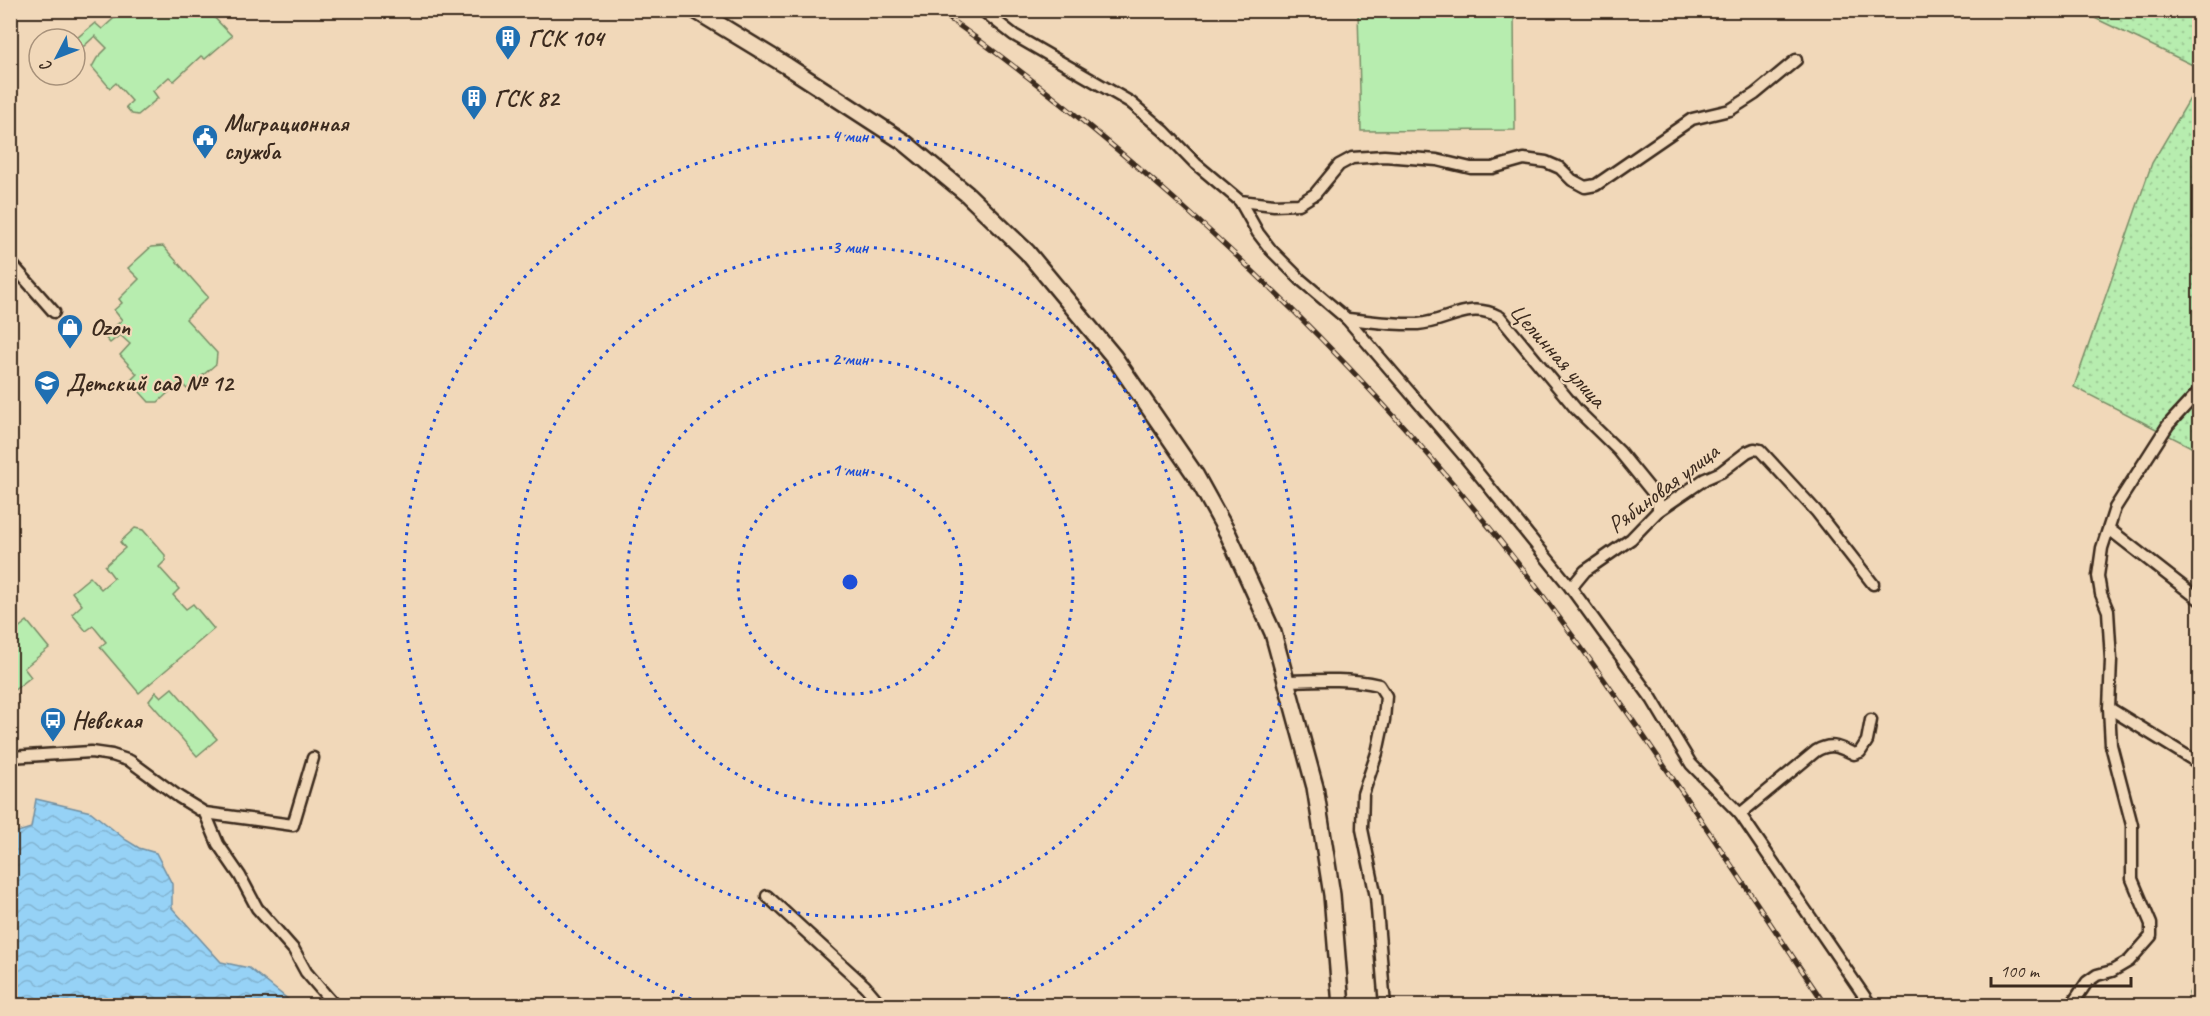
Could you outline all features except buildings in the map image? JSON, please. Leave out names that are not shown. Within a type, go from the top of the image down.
[{"type":"main road","points":[[695,10],[904,142],[968,195],[1027,252],[1114,357],[1196,476],[1228,534],[1273,633],[1315,787],[1332,895],[1341,1005]]},
{"type":"street","points":[[982,10],[1014,35],[1130,102],[1164,131],[1196,164],[1240,201],[1258,233],[1271,250],[1301,280],[1347,319],[1465,457],[1571,588],[1652,699],[1691,764],[1740,814],[1871,1005]]},
{"type":"street","points":[[1240,201],[1274,205],[1299,204],[1315,194],[1339,165],[1352,158],[1384,156],[1437,160],[1471,168],[1492,168],[1524,159],[1546,162],[1560,168],[1572,180],[1585,187],[1596,185],[1692,119],[1730,110],[1755,94],[1796,60]]},
{"type":"street","points":[[10,262],[54,312]]},
{"type":"street","name":"Целинная улица","points":[[1347,319],[1420,324],[1469,310],[1489,311],[1500,317],[1576,409],[1619,451],[1658,499],[1658,511]]},
{"type":"street","points":[[2071,1005],[2087,981],[2097,975],[2112,972],[2129,961],[2151,936],[2151,924],[2132,879],[2132,825],[2111,745],[2109,708],[2111,660],[2108,611],[2101,594],[2098,576],[2102,548],[2115,508],[2168,425],[2199,390]]},
{"type":"street","name":"Рябиновая улица","points":[[1571,588],[1585,571],[1631,539],[1658,511],[1705,479],[1720,472],[1746,452],[1754,449],[1760,450],[1816,511],[1873,584]]},
{"type":"street","points":[[2109,529],[2199,600]]},
{"type":"street","points":[[1286,681],[1337,679],[1364,682],[1379,685],[1386,696],[1377,753],[1362,794],[1362,829],[1376,897],[1385,1005]]},
{"type":"street","points":[[2109,708],[2199,764]]},
{"type":"street","points":[[1740,814],[1825,746],[1840,747],[1854,754],[1860,752],[1868,741],[1871,720]]},
{"type":"street","points":[[10,757],[91,752],[112,755],[130,760],[179,797],[205,813],[293,825],[313,759]]},
{"type":"street","points":[[205,813],[219,844],[240,876],[256,908],[287,941],[306,972],[335,1005]]},
{"type":"street","points":[[767,896],[865,986],[882,1005]]},
{"type":"green space","points":[[122,11],[168,11],[170,13],[182,11],[189,18],[198,11],[208,11],[232,36],[205,59],[201,56],[174,81],[169,77],[153,91],[158,98],[138,115],[132,114],[126,107],[132,101],[116,83],[110,88],[92,67],[107,48],[95,36],[87,43],[87,30],[95,23],[102,29]]},
{"type":"green space","points":[[1358,11],[1514,11],[1515,130],[1361,131]]},
{"type":"green space","points":[[2080,11],[2199,11],[2199,68]]},
{"type":"green space","points":[[2199,83],[2199,451],[2074,387],[2152,163]]},
{"type":"green space","points":[[163,246],[208,297],[186,319],[217,353],[216,364],[187,389],[180,382],[158,402],[149,402],[130,381],[137,374],[120,355],[130,344],[120,335],[110,343],[104,336],[122,320],[114,310],[122,303],[119,299],[139,279],[128,268],[151,247]]},
{"type":"green space","points":[[135,528],[143,530],[165,555],[165,561],[159,567],[179,589],[173,595],[186,609],[193,604],[214,629],[139,693],[100,647],[106,642],[93,626],[86,631],[72,614],[82,605],[72,592],[90,577],[101,589],[114,578],[105,566],[125,548],[120,542]]},
{"type":"green space","points":[[27,621],[49,648],[24,668],[31,677],[13,691],[11,688],[11,634]]},
{"type":"green space","points":[[172,688],[217,739],[197,756],[149,701],[156,692],[161,697]]},
{"type":"green space","points":[[2199,976],[2199,1005],[2192,1005],[2189,993]]},
{"type":"water","points":[[36,799],[91,812],[126,840],[139,848],[156,853],[172,884],[172,908],[221,962],[249,968],[295,1005],[11,1005],[11,834],[31,828]]},
{"type":"railway","points":[[937,10],[1061,103],[1229,248],[1323,340],[1412,437],[1455,486],[1538,589],[1648,743],[1826,1006]]},
{"type":"place","name":"ГСК 104","points":[[508,61]]},
{"type":"place","name":"ГСК 82","points":[[474,121]]},
{"type":"place","name":"Миграционная служба","points":[[205,160]]},
{"type":"place","name":"Ozon","points":[[70,350]]},
{"type":"place","name":"Детский сад № 12","points":[[47,406]]},
{"type":"place","name":"Невская","points":[[53,743]]}]
